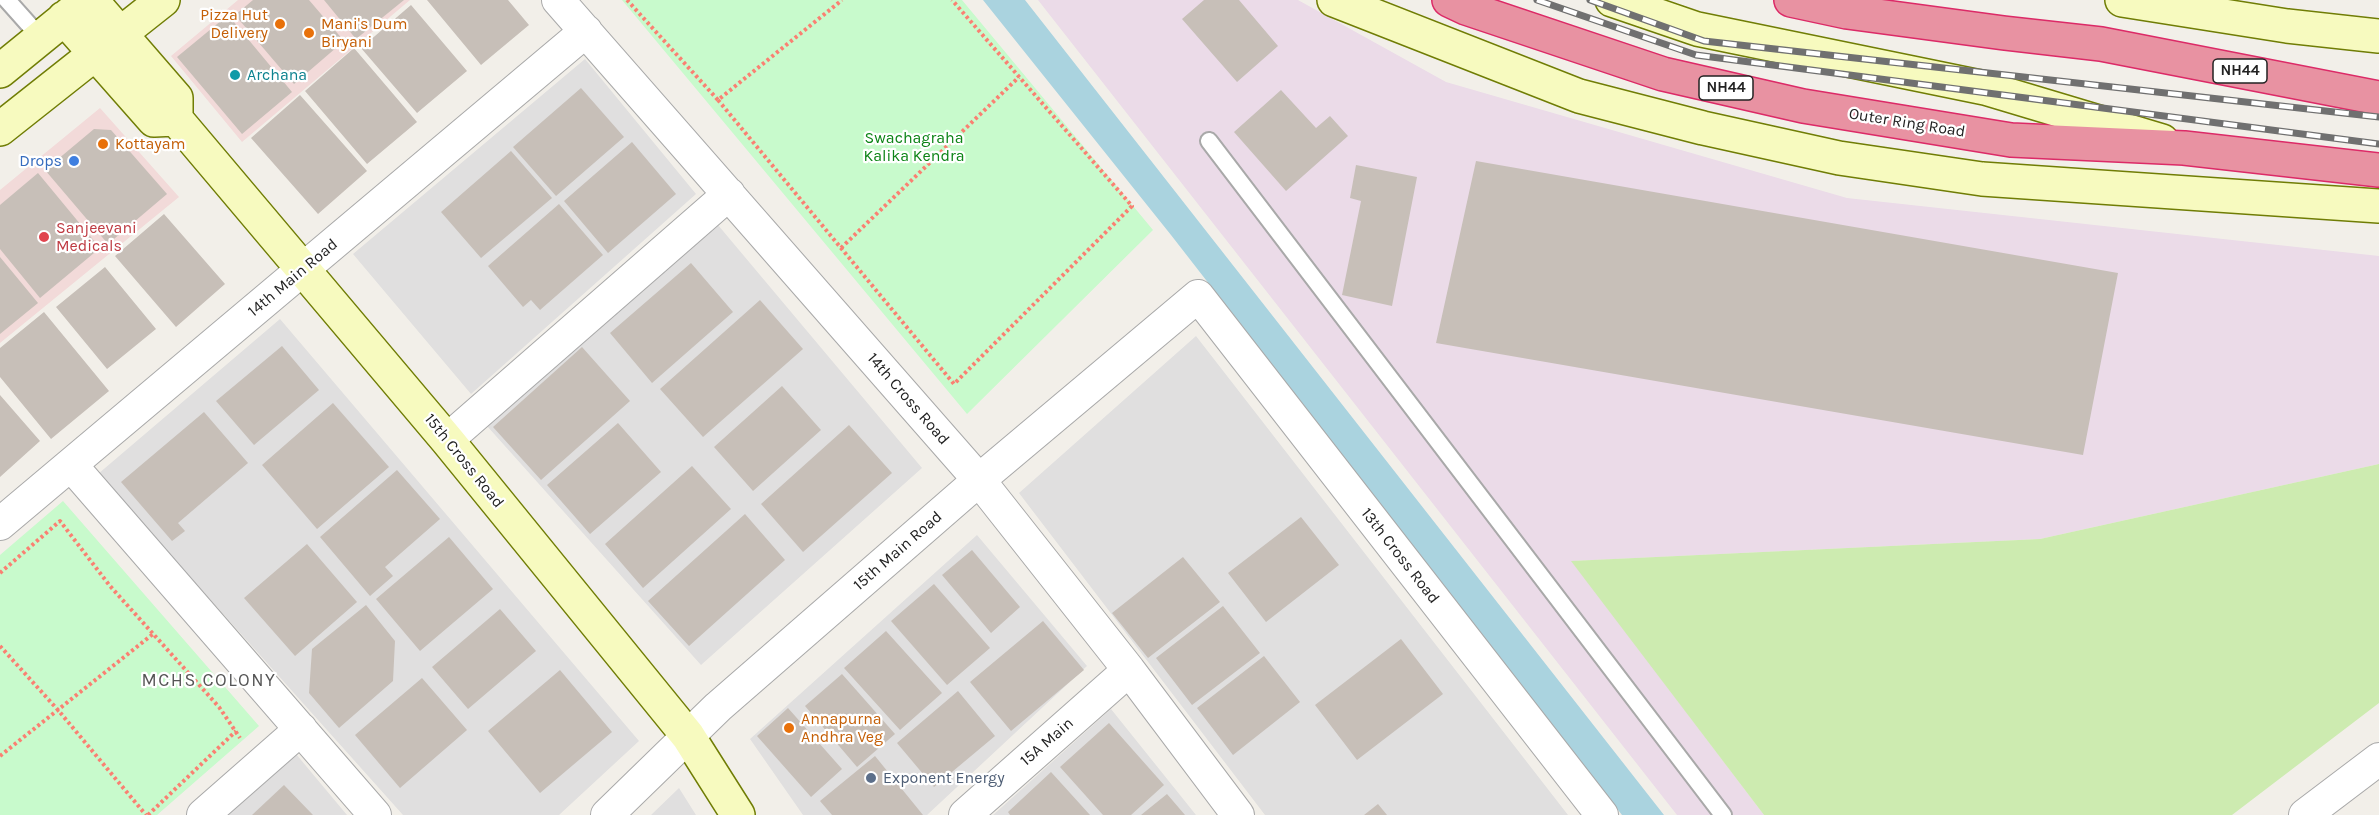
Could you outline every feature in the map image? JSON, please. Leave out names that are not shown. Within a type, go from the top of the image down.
[{"type":"highway","name":"Outer Ring Road","points":[[1449,0],[1466,8],[1663,74],[1803,106],[2011,140],[2184,148],[2379,170]]},
{"type":"highway","name":"NH44","points":[[1791,0],[1869,15],[2101,44],[2379,98]]},
{"type":"street","points":[[0,129],[163,0]]},
{"type":"street","name":"14th Cross Road","points":[[558,0],[979,480],[1129,670],[1238,815]]},
{"type":"street","points":[[1334,0],[1579,96],[1703,128],[1839,158],[1982,179],[2379,206]]},
{"type":"street","points":[[1612,0],[1697,29],[1985,88],[2184,148]]},
{"type":"street","points":[[2122,0],[2287,26],[2379,36]]},
{"type":"street","name":"15th Cross Road","points":[[70,14],[107,43],[154,120],[176,118],[447,440],[688,736],[738,815]]},
{"type":"street","points":[[0,71],[70,14]]},
{"type":"street","name":"14th Main Road","points":[[0,524],[586,32]]},
{"type":"street","points":[[447,440],[729,194]]},
{"type":"street","name":"15th Main Road","points":[[607,815],[727,699],[979,480],[1198,296]]},
{"type":"street","name":"13th Cross Road","points":[[1198,296],[1602,815]]},
{"type":"street","points":[[71,465],[375,815]]},
{"type":"street","name":"15A Main","points":[[965,815],[1129,670]]},
{"type":"street","points":[[202,815],[301,729]]},
{"type":"street","points":[[2305,815],[2379,759]]},
{"type":"lane","points":[[7,0],[70,14]]},
{"type":"lane","points":[[1209,141],[1723,815]]},
{"type":"path","points":[[627,0],[718,100],[954,384],[1132,206],[952,0]]},
{"type":"path","points":[[718,100],[842,0]]},
{"type":"path","points":[[841,248],[1019,77]]},
{"type":"path","points":[[0,573],[60,521],[110,586],[219,707],[236,732],[147,815],[0,646]]},
{"type":"path","points":[[0,756],[153,634]]},
{"type":"shaded area","points":[[238,0],[410,0],[242,142],[171,56]]},
{"type":"shaded area","points":[[1038,0],[1298,0],[1446,82],[1847,198],[2379,256],[2379,464],[2040,539],[1572,561],[1764,815],[1677,815]]},
{"type":"shaded area","points":[[585,59],[696,194],[471,394],[353,254]]},
{"type":"shaded area","points":[[100,108],[179,197],[0,343],[0,190]]},
{"type":"shaded area","points":[[718,225],[922,468],[701,665],[487,426]]},
{"type":"shaded area","points":[[280,319],[639,741],[559,815],[403,815],[98,474]]},
{"type":"shaded area","points":[[1196,336],[1568,815],[1265,815],[1019,493]]},
{"type":"shaded area","points":[[977,535],[1087,666],[927,815],[803,815],[750,739]]},
{"type":"shaded area","points":[[1111,709],[1196,815],[993,815]]},
{"type":"shaded area","points":[[296,754],[347,815],[228,815]]},
{"type":"shaded area","points":[[679,788],[696,815],[651,815]]},
{"type":"green space","name":"Swachagraha Kalika Kendra","points":[[622,0],[962,0],[1153,230],[967,414]]},
{"type":"green space","points":[[2379,464],[2379,703],[2232,815],[1764,815],[1571,561],[2040,539]]},
{"type":"green space","points":[[63,501],[259,726],[157,815],[0,815],[0,555]]},
{"type":"water","points":[[983,0],[1025,0],[1664,815],[1622,815],[1171,235]]},
{"type":"building","points":[[253,0],[309,0],[344,41],[294,84],[235,15]]},
{"type":"building","points":[[324,0],[404,0],[356,39]]},
{"type":"building","points":[[427,0],[508,0],[529,25],[481,65]]},
{"type":"building","points":[[1204,0],[1239,0],[1278,46],[1237,82],[1182,19]]},
{"type":"building","points":[[411,5],[467,71],[417,113],[361,48]]},
{"type":"building","name":"Archana","points":[[228,15],[292,92],[242,134],[177,57]]},
{"type":"building","points":[[354,48],[417,122],[367,164],[305,91]]},
{"type":"building","points":[[581,88],[624,137],[556,196],[513,147]]},
{"type":"building","points":[[1281,90],[1316,128],[1330,116],[1348,136],[1286,191],[1234,132]]},
{"type":"building","points":[[300,95],[367,171],[318,214],[251,138]]},
{"type":"building","points":[[94,129],[111,130],[167,194],[108,244],[45,170]]},
{"type":"building","points":[[632,142],[676,194],[608,253],[564,201]]},
{"type":"building","points":[[511,151],[552,198],[481,258],[441,212]]},
{"type":"building","points":[[1476,161],[2118,273],[2083,455],[1436,343]]},
{"type":"building","points":[[1356,165],[1417,177],[1392,306],[1342,295],[1361,201],[1350,198]]},
{"type":"building","points":[[38,173],[100,248],[40,298],[0,249],[0,205]]},
{"type":"building","points":[[559,204],[603,255],[540,310],[531,300],[523,307],[488,266]]},
{"type":"building","points":[[164,214],[225,284],[176,327],[115,256]]},
{"type":"building","points":[[0,257],[38,303],[0,334]]},
{"type":"building","points":[[691,263],[733,312],[652,383],[610,333]]},
{"type":"building","points":[[105,267],[156,329],[107,369],[56,307]]},
{"type":"building","points":[[760,300],[803,349],[703,437],[660,389]]},
{"type":"building","points":[[44,312],[109,391],[51,439],[0,377],[0,348]]},
{"type":"building","points":[[282,346],[319,390],[254,445],[216,401]]},
{"type":"building","points":[[582,347],[630,401],[541,480],[493,427]]},
{"type":"building","points":[[782,386],[821,430],[753,491],[714,447]]},
{"type":"building","points":[[0,395],[40,441],[0,477]]},
{"type":"building","points":[[333,403],[389,467],[317,529],[262,465]]},
{"type":"building","points":[[204,412],[248,463],[178,523],[185,531],[172,541],[121,482]]},
{"type":"building","points":[[618,423],[661,472],[590,534],[547,485]]},
{"type":"building","points":[[849,425],[892,473],[803,552],[761,504]]},
{"type":"building","points":[[692,466],[731,509],[643,588],[605,544]]},
{"type":"building","points":[[397,470],[440,519],[385,567],[393,576],[370,596],[320,537]]},
{"type":"building","points":[[745,514],[785,560],[689,646],[648,601]]},
{"type":"building","points":[[1301,517],[1339,565],[1266,622],[1228,573]]},
{"type":"building","points":[[449,537],[493,589],[420,651],[376,599]]},
{"type":"building","points":[[307,544],[357,602],[295,656],[244,598]]},
{"type":"building","points":[[972,550],[1020,607],[991,633],[942,575]]},
{"type":"building","points":[[1183,557],[1220,602],[1148,658],[1112,613]]},
{"type":"building","points":[[934,584],[990,648],[947,685],[891,621]]},
{"type":"building","points":[[366,605],[395,641],[393,681],[339,728],[309,693],[312,649]]},
{"type":"building","points":[[1223,606],[1260,653],[1192,705],[1156,658]]},
{"type":"building","points":[[500,609],[536,651],[468,709],[432,667]]},
{"type":"building","points":[[1043,621],[1084,670],[1011,731],[970,682]]},
{"type":"building","points":[[886,631],[942,693],[900,730],[844,668]]},
{"type":"building","points":[[1401,639],[1443,694],[1357,760],[1315,705]]},
{"type":"building","points":[[1264,656],[1300,702],[1233,755],[1197,708]]},
{"type":"building","points":[[560,670],[612,732],[540,793],[488,731]]},
{"type":"building","points":[[842,674],[895,734],[857,767],[805,706]]},
{"type":"building","points":[[422,678],[467,730],[400,788],[355,735]]},
{"type":"building","points":[[958,691],[995,736],[934,787],[897,743]]},
{"type":"building","points":[[788,708],[842,769],[811,797],[757,736]]},
{"type":"building","points":[[1109,723],[1164,785],[1131,815],[1103,815],[1060,767]]},
{"type":"building","name":"Exponent Energy","points":[[875,756],[923,815],[832,815],[820,801]]},
{"type":"building","points":[[1051,772],[1090,815],[1010,815],[1008,812]]},
{"type":"building","points":[[284,785],[313,815],[252,815]]},
{"type":"building","points":[[1167,794],[1185,815],[1141,815]]},
{"type":"building","points":[[1378,804],[1387,815],[1364,815]]},
{"type":"railway","points":[[1537,0],[1696,55],[2379,144]]},
{"type":"railway","points":[[1590,0],[1704,41],[2379,117]]},
{"type":"place","name":"Pizza Hut Delivery","points":[[280,24]]},
{"type":"place","name":"Mani's Dum Biryani","points":[[309,33]]},
{"type":"place","name":"Archana","points":[[235,75]]},
{"type":"place","name":"Kottayam","points":[[103,144]]},
{"type":"place","name":"Drops","points":[[74,161]]},
{"type":"place","name":"Sanjeevani Medicals","points":[[44,237]]},
{"type":"place","name":"Annapurna Andhra Veg","points":[[789,728]]},
{"type":"place","name":"Exponent Energy","points":[[871,778]]},
{"type":"district","name":"MCHS COLONY","points":[[209,681]]}]
